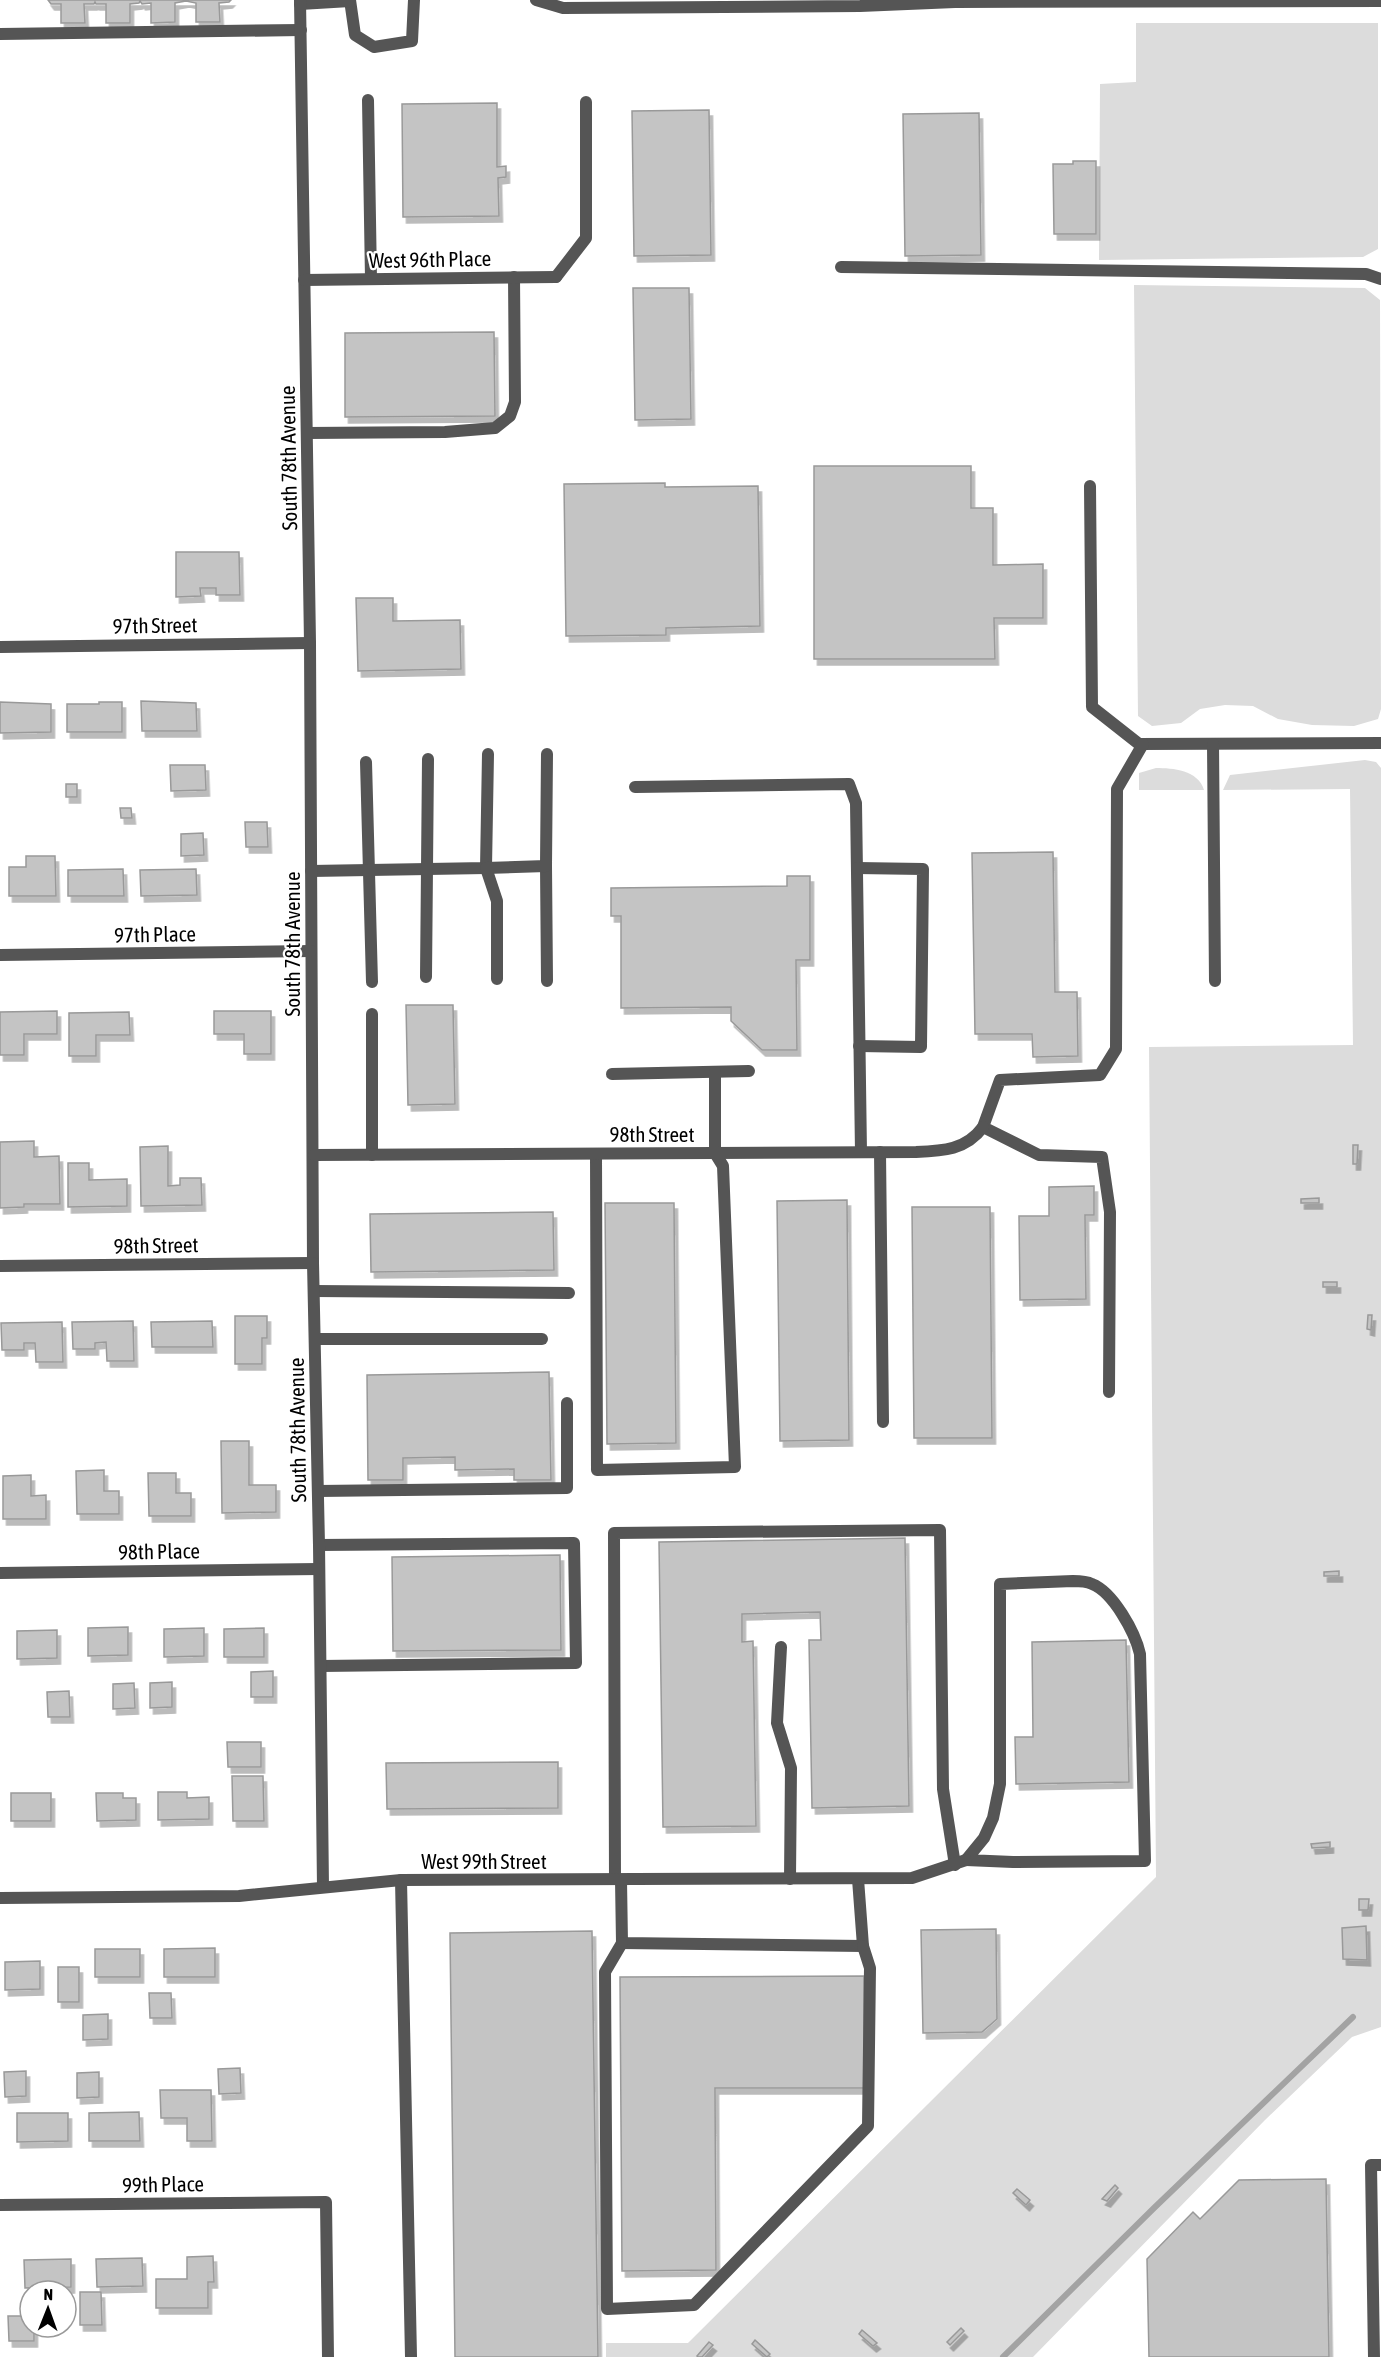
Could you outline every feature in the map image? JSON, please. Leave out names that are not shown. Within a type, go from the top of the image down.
[{"type":"street","points":[[300,2],[350,0],[355,35],[374,47],[412,41],[414,0]]},
{"type":"street","points":[[536,0],[563,8],[860,6],[955,1],[1381,1]]},
{"type":"street","name":"South 78th Avenue","points":[[300,2],[310,643],[313,1263],[321,1666],[322,1887]]},
{"type":"street","points":[[0,34],[301,30]]},
{"type":"street","points":[[368,100],[371,279]]},
{"type":"street","name":"West 96th Place","points":[[304,280],[556,277],[586,238],[586,102]]},
{"type":"street","points":[[841,267],[1366,274],[1381,279]]},
{"type":"street","points":[[307,433],[445,432],[495,428],[510,417],[515,402],[514,278]]},
{"type":"street","points":[[1090,486],[1092,707],[1139,744],[1381,743]]},
{"type":"street","name":"97th Street","points":[[0,646],[310,643]]},
{"type":"street","points":[[1108,1392],[1110,1212],[1102,1157],[1039,1155],[983,1127],[1000,1080],[1100,1075],[1116,1049],[1117,789],[1143,744]]},
{"type":"street","points":[[1213,744],[1215,981]]},
{"type":"street","points":[[488,754],[486,868],[496,901],[497,979]]},
{"type":"street","points":[[547,754],[547,981]]},
{"type":"street","points":[[426,977],[428,759]]},
{"type":"street","points":[[366,762],[372,982]]},
{"type":"street","points":[[635,787],[849,784],[856,803],[861,1152]]},
{"type":"street","points":[[311,871],[546,866]]},
{"type":"street","points":[[857,868],[923,869],[921,1047],[860,1046]]},
{"type":"street","name":"97th Place","points":[[0,955],[311,951]]},
{"type":"street","points":[[372,1014],[372,1155]]},
{"type":"street","points":[[612,1074],[749,1071]]},
{"type":"street","points":[[596,1154],[597,1470],[735,1467],[723,1166],[715,1153],[715,1072]]},
{"type":"street","name":"98th Street","points":[[314,1155],[940,1151],[962,1146],[975,1138],[983,1127]]},
{"type":"street","points":[[880,1152],[883,1422]]},
{"type":"street","name":"98th Street","points":[[0,1266],[313,1263]]},
{"type":"street","points":[[314,1291],[569,1293]]},
{"type":"street","points":[[315,1339],[542,1339]]},
{"type":"street","points":[[318,1491],[567,1488],[567,1403]]},
{"type":"street","points":[[858,1878],[862,1946],[870,1968],[868,2126],[694,2305],[607,2309],[605,1972],[622,1942],[618,1879],[614,1533],[940,1530],[943,1789],[960,1862]]},
{"type":"street","points":[[319,1545],[574,1543],[575,1576],[576,1663],[321,1666]]},
{"type":"street","name":"98th Place","points":[[0,1573],[319,1569]]},
{"type":"street","points":[[1073,1581],[1093,1584],[1111,1598],[1137,1639],[1140,1654],[1145,1861],[960,1862],[984,1838],[993,1818],[1000,1784],[1000,1584],[1073,1581]]},
{"type":"street","points":[[781,1647],[777,1723],[791,1768],[790,1879]]},
{"type":"street","name":"West 99th Street","points":[[0,1898],[239,1896],[401,1881],[912,1878],[960,1862]]},
{"type":"street","points":[[401,1881],[411,2357]]},
{"type":"street","points":[[622,1942],[862,1946]]},
{"type":"street","points":[[1374,2357],[1371,2165],[1381,2165]]},
{"type":"street","name":"99th Place","points":[[0,2205],[326,2202],[328,2357]]},
{"type":"shaded area","points":[[1136,23],[1378,23],[1378,249],[1363,257],[1099,260],[1100,84],[1136,82]]},
{"type":"shaded area","points":[[1134,285],[1365,288],[1380,300],[1381,709],[1378,719],[1354,726],[1312,725],[1278,719],[1253,706],[1225,705],[1200,709],[1181,723],[1152,726],[1138,716]]},
{"type":"shaded area","points":[[1365,760],[1376,762],[1381,768],[1381,2027],[1352,2037],[1265,2120],[1033,2357],[606,2357],[606,2343],[688,2343],[1156,1877],[1149,1047],[1353,1045],[1350,789],[1223,790],[1230,775]]},
{"type":"shaded area","points":[[1156,768],[1191,774],[1201,783],[1204,790],[1139,790],[1139,773]]},
{"type":"building","points":[[48,0],[231,0],[219,3],[220,22],[196,22],[196,3],[186,1],[175,3],[175,22],[151,23],[151,3],[142,4],[140,1],[130,4],[130,23],[106,23],[106,4],[95,2],[84,4],[85,23],[61,23],[61,4],[51,4]]},
{"type":"building","points":[[497,103],[497,167],[506,166],[506,177],[498,178],[499,216],[403,217],[402,104]]},
{"type":"building","points":[[709,110],[711,255],[634,256],[632,111]]},
{"type":"building","points":[[979,113],[981,255],[905,256],[903,114]]},
{"type":"building","points":[[1073,161],[1096,161],[1096,234],[1054,234],[1053,164],[1073,164]]},
{"type":"building","points":[[633,288],[689,288],[691,419],[635,420]]},
{"type":"building","points":[[494,332],[495,416],[345,417],[345,333]]},
{"type":"building","points":[[814,466],[971,466],[971,508],[993,508],[993,565],[1043,564],[1043,618],[994,618],[995,659],[814,659]]},
{"type":"building","points":[[665,483],[665,487],[758,486],[760,626],[666,628],[666,635],[566,636],[564,484]]},
{"type":"building","points":[[176,552],[239,552],[240,595],[216,595],[216,588],[200,588],[201,596],[176,597]]},
{"type":"building","points":[[356,598],[393,598],[393,621],[460,620],[461,669],[358,671]]},
{"type":"building","points":[[141,701],[196,703],[197,731],[142,731]]},
{"type":"building","points":[[0,702],[51,704],[51,732],[0,733]]},
{"type":"building","points":[[99,702],[122,702],[122,732],[67,732],[67,704],[99,704]]},
{"type":"building","points":[[170,765],[205,765],[206,790],[171,791]]},
{"type":"building","points":[[66,784],[77,784],[77,797],[66,797]]},
{"type":"building","points":[[120,808],[131,808],[132,818],[121,818]]},
{"type":"building","points":[[245,822],[267,822],[268,847],[246,847]]},
{"type":"building","points":[[203,833],[204,855],[181,856],[181,834]]},
{"type":"building","points":[[1053,852],[1055,992],[1077,992],[1078,1056],[1033,1057],[1032,1034],[975,1034],[972,853]]},
{"type":"building","points":[[26,856],[55,856],[56,896],[9,896],[9,867],[26,867]]},
{"type":"building","points":[[123,869],[124,896],[68,896],[68,870]]},
{"type":"building","points":[[196,869],[197,895],[141,896],[140,870]]},
{"type":"building","points":[[787,876],[810,876],[810,960],[796,960],[797,1050],[762,1050],[731,1021],[731,1007],[621,1008],[621,916],[611,916],[611,888],[787,886]]},
{"type":"building","points":[[406,1005],[453,1005],[455,1104],[408,1105]]},
{"type":"building","points":[[57,1011],[57,1034],[24,1034],[24,1055],[0,1055],[0,1012]]},
{"type":"building","points":[[214,1011],[271,1011],[271,1054],[244,1054],[244,1034],[214,1034]]},
{"type":"building","points":[[129,1012],[130,1035],[96,1035],[96,1056],[69,1056],[69,1013]]},
{"type":"building","points":[[34,1141],[34,1157],[59,1156],[60,1204],[24,1204],[24,1207],[0,1208],[0,1142]]},
{"type":"building","points":[[1353,1145],[1358,1145],[1357,1164],[1353,1164]]},
{"type":"building","points":[[168,1146],[168,1186],[180,1185],[180,1178],[201,1178],[202,1205],[141,1206],[140,1147]]},
{"type":"building","points":[[68,1163],[89,1163],[89,1180],[127,1179],[127,1206],[68,1207]]},
{"type":"building","points":[[1094,1186],[1094,1215],[1085,1215],[1086,1299],[1020,1300],[1019,1216],[1049,1216],[1049,1187]]},
{"type":"building","points":[[1319,1198],[1319,1203],[1301,1203],[1301,1199]]},
{"type":"building","points":[[847,1200],[849,1440],[780,1441],[777,1201]]},
{"type":"building","points":[[605,1203],[674,1203],[676,1443],[607,1444]]},
{"type":"building","points":[[912,1207],[990,1207],[992,1438],[914,1438]]},
{"type":"building","points":[[553,1212],[554,1270],[371,1272],[370,1214]]},
{"type":"building","points":[[1323,1282],[1337,1282],[1337,1287],[1323,1287]]},
{"type":"building","points":[[1368,1315],[1372,1315],[1371,1330],[1367,1329]]},
{"type":"building","points":[[235,1316],[267,1316],[267,1338],[262,1338],[262,1364],[235,1364]]},
{"type":"building","points":[[133,1321],[134,1361],[107,1361],[106,1342],[95,1343],[95,1349],[73,1349],[72,1322]]},
{"type":"building","points":[[212,1321],[213,1347],[152,1347],[151,1322]]},
{"type":"building","points":[[62,1322],[63,1362],[36,1362],[35,1343],[24,1343],[24,1350],[2,1350],[1,1323]]},
{"type":"building","points":[[549,1372],[551,1480],[514,1480],[514,1469],[455,1470],[455,1457],[403,1458],[403,1480],[368,1480],[367,1375]]},
{"type":"building","points":[[221,1441],[249,1441],[249,1485],[276,1485],[276,1512],[222,1513]]},
{"type":"building","points":[[104,1470],[104,1491],[119,1491],[119,1514],[77,1514],[76,1471]]},
{"type":"building","points":[[148,1473],[176,1473],[176,1493],[191,1493],[191,1516],[149,1516]]},
{"type":"building","points":[[31,1475],[31,1496],[46,1495],[46,1519],[3,1519],[3,1476]]},
{"type":"building","points":[[905,1538],[909,1806],[812,1808],[809,1640],[821,1640],[820,1612],[742,1614],[742,1642],[753,1641],[756,1826],[663,1827],[659,1542]]},
{"type":"building","points":[[560,1555],[561,1650],[393,1651],[392,1557]]},
{"type":"building","points":[[1339,1571],[1339,1576],[1324,1576],[1324,1572]]},
{"type":"building","points":[[128,1627],[128,1655],[88,1656],[88,1628]]},
{"type":"building","points":[[204,1628],[204,1656],[164,1657],[164,1629]]},
{"type":"building","points":[[264,1628],[264,1657],[224,1657],[224,1629]]},
{"type":"building","points":[[57,1630],[57,1658],[17,1659],[17,1631]]},
{"type":"building","points":[[1126,1640],[1129,1782],[1016,1784],[1015,1737],[1033,1737],[1032,1642]]},
{"type":"building","points":[[273,1671],[273,1697],[251,1697],[251,1672]]},
{"type":"building","points":[[172,1682],[172,1707],[150,1708],[150,1683]]},
{"type":"building","points":[[134,1683],[135,1708],[113,1709],[113,1684]]},
{"type":"building","points":[[69,1691],[70,1717],[48,1717],[47,1692]]},
{"type":"building","points":[[227,1742],[261,1742],[261,1767],[228,1767]]},
{"type":"building","points":[[558,1762],[558,1808],[387,1809],[386,1763]]},
{"type":"building","points":[[232,1776],[263,1776],[264,1821],[233,1821]]},
{"type":"building","points":[[158,1792],[187,1792],[187,1798],[209,1797],[209,1819],[158,1820]]},
{"type":"building","points":[[11,1793],[51,1793],[51,1821],[11,1821]]},
{"type":"building","points":[[96,1793],[123,1793],[123,1798],[136,1798],[136,1820],[97,1821]]},
{"type":"building","points":[[1330,1842],[1330,1847],[1312,1848],[1311,1844]]},
{"type":"building","points":[[1359,1899],[1369,1899],[1368,1910],[1359,1910]]},
{"type":"building","points":[[1366,1926],[1367,1960],[1343,1959],[1342,1928]]},
{"type":"building","points":[[996,1929],[997,2019],[982,2032],[923,2033],[921,1930]]},
{"type":"building","points":[[592,1931],[598,2357],[455,2357],[450,1933]]},
{"type":"building","points":[[215,1948],[215,1977],[164,1977],[164,1949]]},
{"type":"building","points":[[95,1949],[140,1949],[140,1977],[95,1977]]},
{"type":"building","points":[[40,1961],[40,1989],[5,1990],[5,1962]]},
{"type":"building","points":[[58,1967],[79,1967],[79,2002],[58,2002]]},
{"type":"building","points":[[864,1976],[864,2088],[715,2088],[716,2270],[622,2271],[620,1977]]},
{"type":"building","points":[[149,1993],[171,1993],[172,2018],[150,2018]]},
{"type":"building","points":[[108,2014],[108,2039],[83,2040],[83,2015]]},
{"type":"building","points":[[240,2068],[241,2093],[219,2094],[218,2069]]},
{"type":"building","points":[[26,2071],[26,2096],[5,2097],[4,2072]]},
{"type":"building","points":[[99,2072],[99,2097],[77,2098],[77,2073]]},
{"type":"building","points":[[160,2090],[211,2090],[212,2141],[187,2141],[187,2118],[161,2118]]},
{"type":"building","points":[[139,2112],[140,2141],[89,2141],[89,2113]]},
{"type":"building","points":[[17,2113],[68,2113],[68,2141],[17,2142]]},
{"type":"building","points":[[1326,2179],[1329,2357],[1149,2357],[1147,2259],[1193,2212],[1200,2219],[1239,2180]]},
{"type":"building","points":[[1115,2185],[1118,2188],[1107,2201],[1102,2199]]},
{"type":"building","points":[[1017,2189],[1030,2200],[1026,2205],[1013,2193]]},
{"type":"building","points":[[213,2256],[214,2282],[208,2282],[208,2308],[156,2308],[156,2279],[187,2279],[187,2257]]},
{"type":"building","points":[[142,2258],[143,2286],[97,2287],[96,2259]]},
{"type":"building","points":[[71,2259],[71,2279],[25,2279],[24,2260]]},
{"type":"building","points":[[80,2292],[101,2292],[102,2325],[80,2325]]},
{"type":"building","points":[[8,2316],[18,2316],[18,2339],[34,2339],[34,2341],[9,2341]]},
{"type":"building","points":[[961,2328],[964,2331],[950,2345],[947,2342]]},
{"type":"building","points":[[862,2330],[877,2343],[873,2346],[859,2334]]},
{"type":"building","points":[[755,2340],[770,2354],[767,2357],[752,2344]]},
{"type":"building","points":[[709,2342],[713,2345],[702,2357],[698,2357],[697,2356]]},
{"type":"waterway","points":[[1003,2357],[1353,2017]]}]
